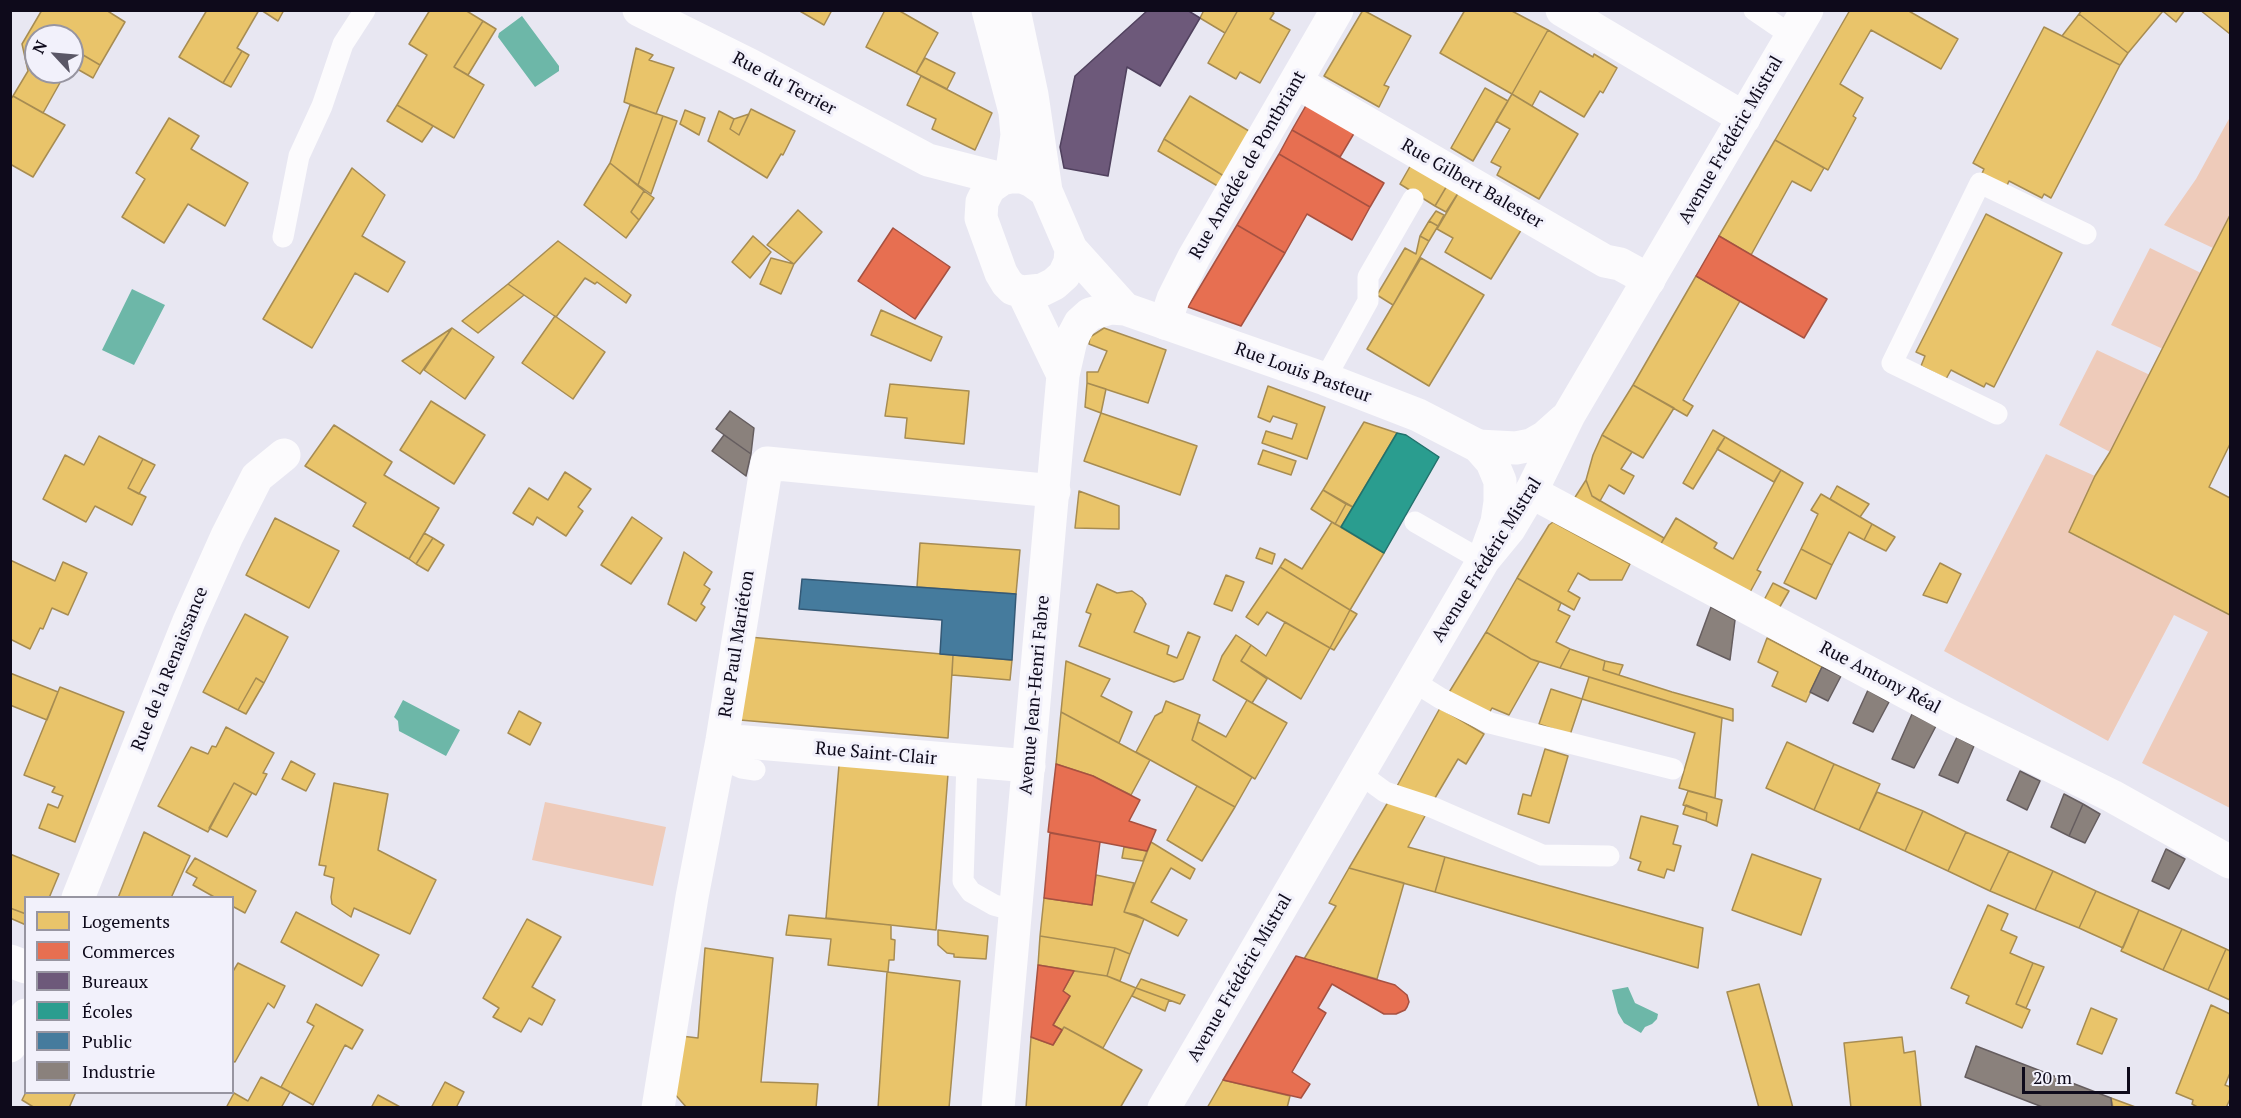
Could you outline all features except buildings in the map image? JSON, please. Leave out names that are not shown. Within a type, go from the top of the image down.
[{"type":"street","name":"Rue du Terrier","points":[[639,10],[750,65],[928,160],[1006,178]]},
{"type":"street","points":[[988,10],[1015,112],[1017,135],[1006,178]]},
{"type":"street","points":[[1014,10],[1032,95],[1046,191],[1071,249],[1070,262],[1064,274],[1054,284],[1042,290],[1023,292],[1013,289],[1001,273],[981,218],[982,202],[989,188],[1006,178],[1022,177],[1046,191]]},
{"type":"street","name":"Rue Amédée de Pontbriant","points":[[1165,323],[1173,299],[1194,257],[1337,10]]},
{"type":"street","points":[[1562,10],[1744,118]]},
{"type":"street","name":"Avenue Frédéric Mistral","points":[[1164,1107],[1483,561],[1509,529],[1531,492],[1569,415],[1799,23]]},
{"type":"street","name":"Rue Gilbert Balester","points":[[1296,82],[1605,261],[1620,264],[1649,280]]},
{"type":"street","name":"Rue du Terrier","points":[[928,160],[981,218]]},
{"type":"street","name":"Rue Louis Pasteur","points":[[1071,249],[1125,309]]},
{"type":"street","points":[[1023,292],[1063,375]]},
{"type":"street","name":"Rue Louis Pasteur","points":[[1063,375],[1071,340],[1080,323],[1090,314],[1111,308],[1125,309],[1325,379],[1418,416],[1478,446],[1492,462],[1500,481],[1500,502],[1497,522],[1483,561]]},
{"type":"street","name":"Avenue Jean-Henri Fabre","points":[[998,1107],[1063,375]]},
{"type":"street","name":"Rue Louis Pasteur","points":[[1478,446],[1516,448],[1531,445],[1545,437],[1569,415]]},
{"type":"street","name":"Rue de la Renaissance","points":[[78,896],[189,621],[227,536],[257,477],[284,455]]},
{"type":"street","name":"Rue Paul Mariéton","points":[[658,1107],[692,897],[721,749],[767,463],[1054,491]]},
{"type":"street","name":"Rue Antony Réal","points":[[1531,492],[1952,717],[2112,796],[2230,862]]},
{"type":"street","name":"Rue Saint-Clair","points":[[721,749],[1029,766]]},
{"type":"street","points":[[10,960],[24,966]]},
{"type":"street","points":[[10,1046],[24,1019]]},
{"type":"lane","points":[[283,237],[300,156],[322,106],[343,44],[365,10]]},
{"type":"lane","points":[[1754,10],[1799,23]]},
{"type":"lane","points":[[1997,414],[1892,363],[1980,183],[2086,234]]},
{"type":"lane","points":[[1325,379],[1368,301],[1368,278],[1413,199]]},
{"type":"lane","points":[[1415,522],[1483,561]]},
{"type":"lane","points":[[1413,681],[1440,698],[1490,723],[1672,769]]},
{"type":"lane","points":[[721,749],[742,768],[755,770]]},
{"type":"lane","points":[[967,762],[963,881],[971,892],[993,905],[1016,911]]},
{"type":"lane","points":[[1359,773],[1385,792],[1434,808],[1542,855],[1609,856]]},
{"type":"shaded area","points":[[522,16],[559,66],[559,71],[535,87],[498,37],[499,33]]},
{"type":"shaded area","points":[[2230,117],[2230,215],[2213,248],[2164,225],[2196,179]]},
{"type":"shaded area","points":[[2150,248],[2201,273],[2163,349],[2111,325]]},
{"type":"shaded area","points":[[132,289],[165,305],[134,365],[102,350]]},
{"type":"shaded area","points":[[2097,350],[2150,375],[2110,452],[2059,425]]},
{"type":"shaded area","points":[[2046,454],[2095,476],[2069,533],[2230,615],[2230,808],[2142,763],[2208,632],[2174,615],[2108,741],[1944,651]]},
{"type":"shaded area","points":[[403,700],[460,730],[446,756],[399,731],[398,721],[394,717]]},
{"type":"shaded area","points":[[545,802],[666,827],[653,886],[532,860]]},
{"type":"shaded area","points":[[1628,987],[1635,1003],[1658,1014],[1657,1019],[1645,1027],[1641,1033],[1624,1023],[1618,1013],[1612,990]]}]
